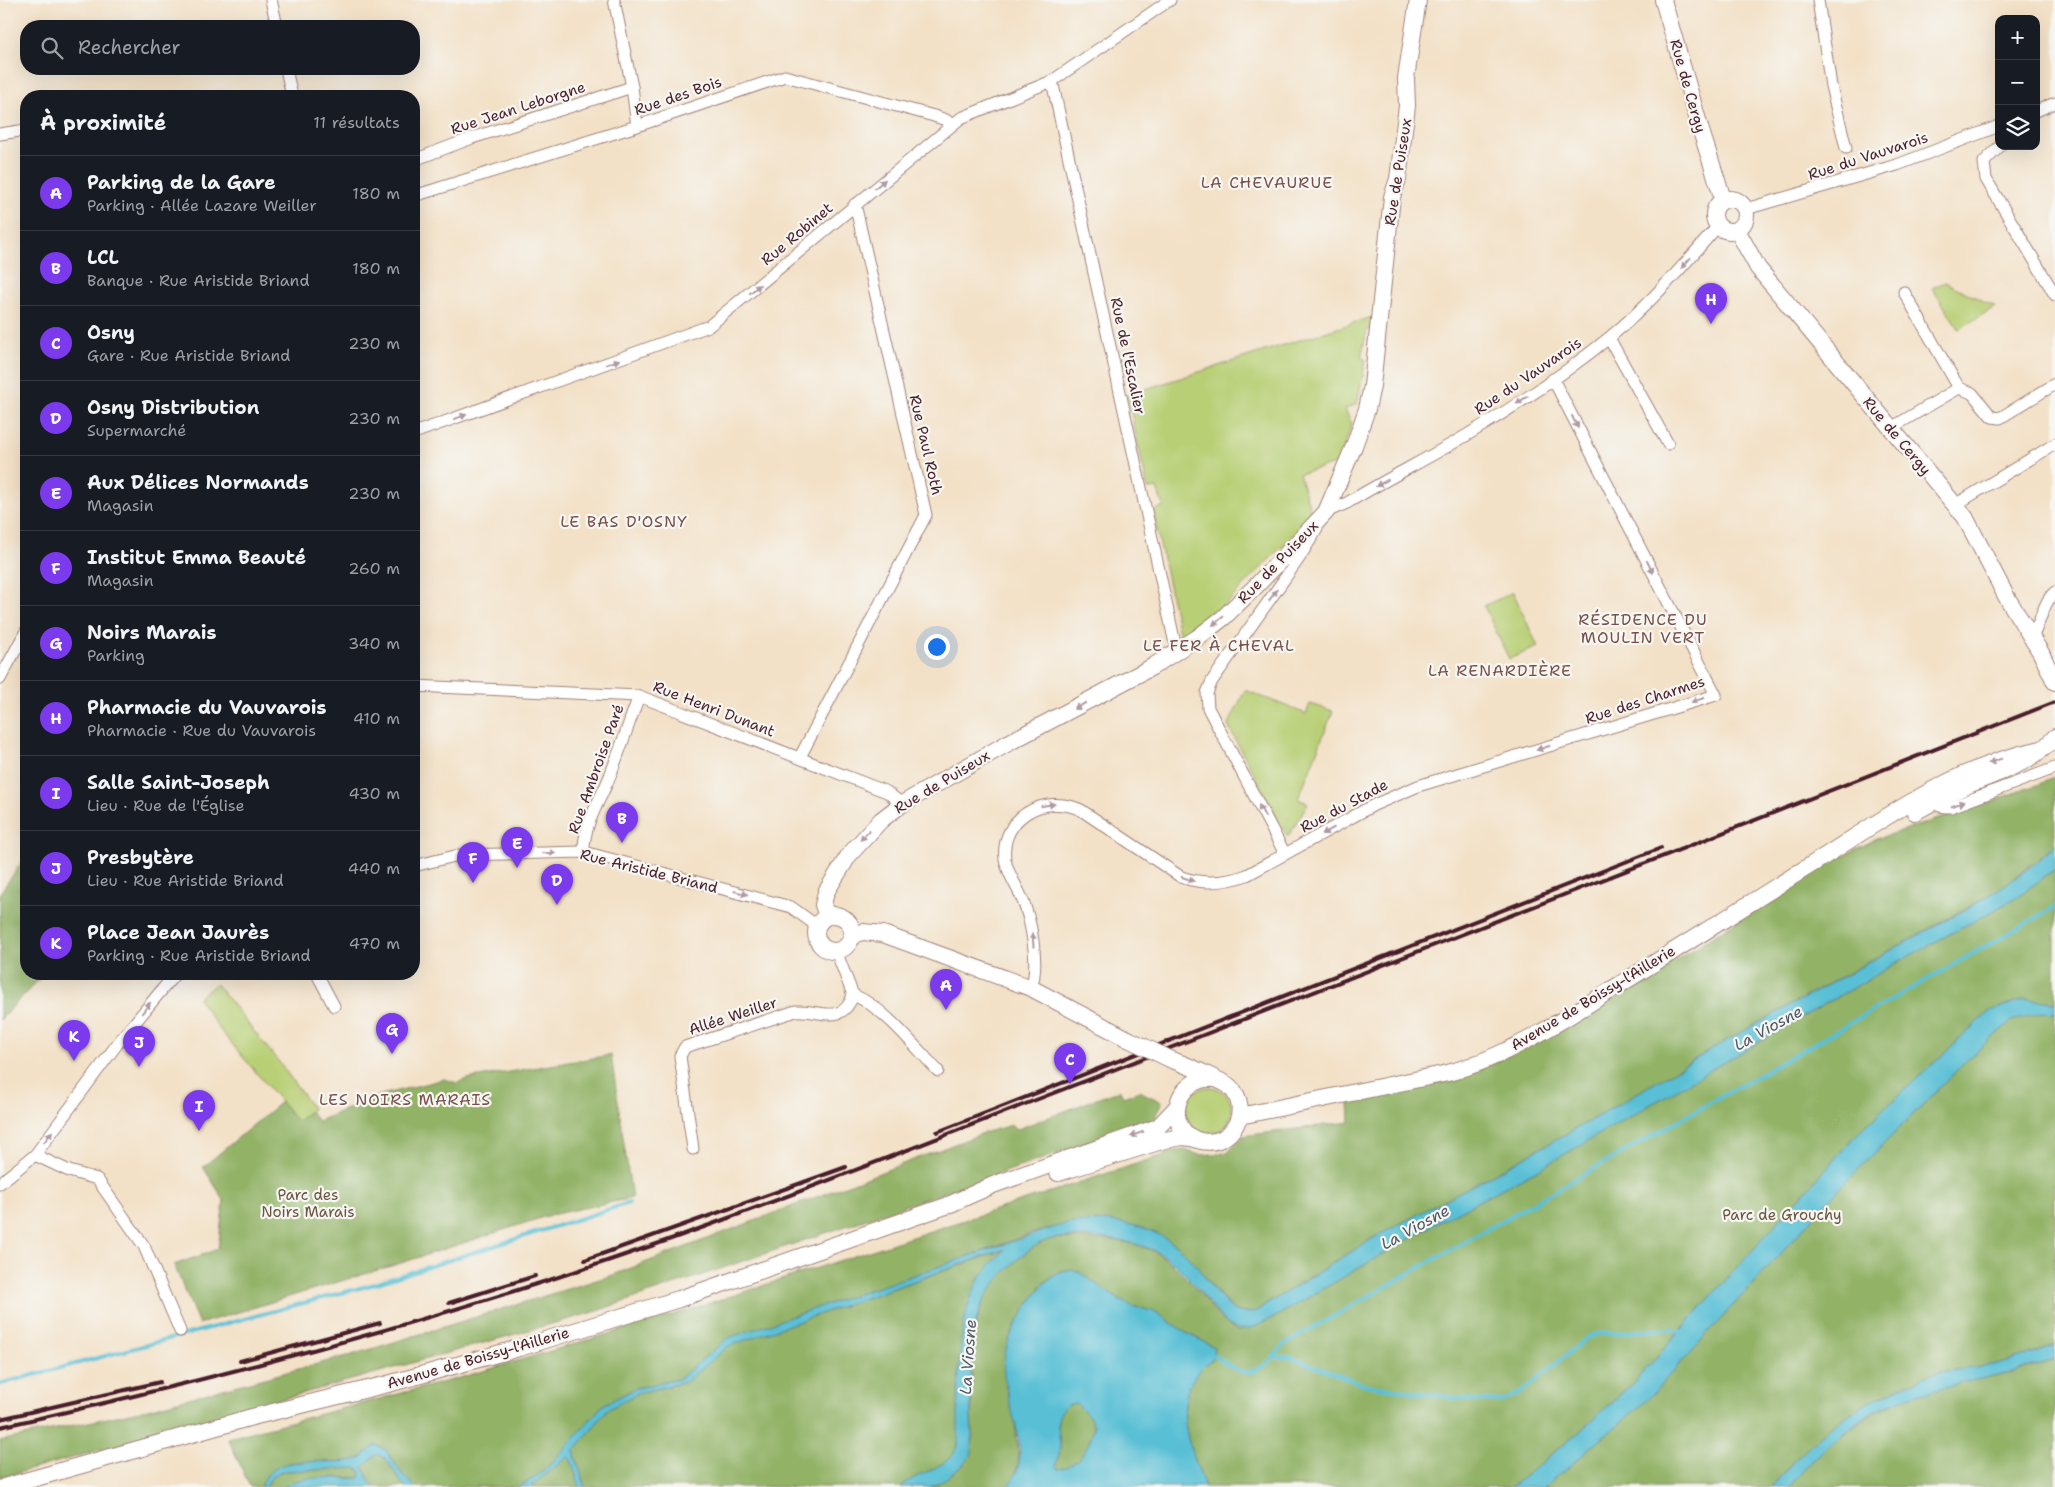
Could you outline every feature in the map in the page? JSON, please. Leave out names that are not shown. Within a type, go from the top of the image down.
[{"type":"main road","name":"Rue de Puiseux","points":[[822,921],[824,896],[849,855],[881,820],[902,804],[1008,743],[1152,667],[1197,638],[1223,618],[1256,586],[1326,512],[1354,446],[1367,409],[1372,386],[1392,197],[1398,179],[1407,106],[1406,78],[1418,0]]},
{"type":"main road","name":"Rue de Cergy","points":[[1663,0],[1723,199]]},
{"type":"main road","points":[[1723,199],[1738,200],[1746,209],[1745,222],[1737,230],[1724,230],[1714,220],[1714,210],[1723,199]]},
{"type":"main road","name":"Rue de Cergy","points":[[1737,230],[1758,268],[1965,517],[2006,596],[2032,636],[2048,651]]},
{"type":"main road","points":[[2048,651],[2055,682]]},
{"type":"main road","name":"Avenue de Boissy-l'Aillerie","points":[[1240,1116],[1448,1072],[1481,1062],[1568,1016],[1837,848],[1933,796],[2012,768],[2041,749],[2055,737]]},
{"type":"main road","name":"Avenue de Boissy-l'Aillerie","points":[[1933,796],[1950,780],[2012,755],[2041,749]]},
{"type":"main road","points":[[837,915],[850,925],[852,935],[846,946],[836,951],[824,948],[816,938],[822,921],[837,915]]},
{"type":"main road","points":[[852,935],[863,932],[883,934],[1031,988],[1128,1039],[1215,1079]]},
{"type":"main road","points":[[1172,1060],[1187,1086]]},
{"type":"main road","points":[[1200,1079],[1223,1081],[1235,1092],[1239,1100],[1240,1116],[1232,1132],[1217,1141],[1200,1141],[1182,1137],[1165,1140],[946,1206],[993,1186],[1158,1127],[1176,1108],[1182,1092],[1187,1086],[1200,1079]]},
{"type":"main road","points":[[1176,1108],[1180,1125],[1192,1138]]},
{"type":"main road","name":"Avenue de Boissy-l'Aillerie","points":[[4,1487],[252,1417],[378,1387],[679,1300],[946,1206]]},
{"type":"street","points":[[271,0],[276,20]]},
{"type":"street","points":[[614,0],[632,86],[637,126]]},
{"type":"street","name":"Rue Robinet","points":[[420,431],[709,326],[961,118],[1052,81],[1170,0]]},
{"type":"street","points":[[1818,0],[1831,86],[1846,148]]},
{"type":"street","points":[[287,75],[291,90]]},
{"type":"street","name":"Rue des Bois","points":[[420,194],[637,126],[785,76],[934,116],[946,120],[952,125]]},
{"type":"street","name":"Rue de l'Escalier","points":[[1052,81],[1174,638]]},
{"type":"street","name":"Rue Jean Leborgne","points":[[420,158],[472,138],[632,86]]},
{"type":"street","points":[[2040,109],[2055,103]]},
{"type":"street","name":"Rue du Vauvarois","points":[[1746,209],[1897,165],[1995,128]]},
{"type":"street","points":[[0,134],[20,131]]},
{"type":"street","points":[[1996,150],[1984,162],[1986,179],[2055,295]]},
{"type":"street","name":"Rue Paul Roth","points":[[800,757],[926,515],[855,204]]},
{"type":"street","name":"Rue du Vauvarois","points":[[1326,512],[1347,504],[1474,431],[1609,338],[1661,291],[1718,226]]},
{"type":"street","points":[[1904,292],[1959,388],[1972,393],[1992,416],[2000,418],[2055,384]]},
{"type":"street","points":[[1609,338],[1668,444]]},
{"type":"street","name":"Rue des Charmes","points":[[1418,786],[1716,695],[1553,378]]},
{"type":"street","points":[[1891,428],[1959,388]]},
{"type":"street","points":[[1955,505],[2055,444]]},
{"type":"street","points":[[1285,854],[1208,708],[1207,693],[1212,681],[1300,558],[1326,512]]},
{"type":"street","points":[[2032,636],[2040,625],[2048,598],[2055,592]]},
{"type":"street","points":[[0,679],[20,642]]},
{"type":"street","name":"Rue Henri Dunant","points":[[420,686],[639,696],[887,792],[902,804]]},
{"type":"street","name":"Rue Ambroise Paré","points":[[584,852],[584,840],[588,824],[616,760],[639,696]]},
{"type":"street","points":[[1933,796],[1940,807],[1951,807],[2055,768]]},
{"type":"street","points":[[1950,780],[1970,784],[1984,796]]},
{"type":"street","name":"Rue du Stade","points":[[1031,988],[1034,974],[1032,930],[1022,897],[1008,870],[1005,851],[1006,842],[1018,821],[1036,807],[1058,803],[1076,807],[1171,872],[1194,881],[1218,882],[1248,875],[1374,805],[1418,786]]},
{"type":"street","name":"Rue Aristide Briand","points":[[420,865],[459,855],[584,852],[791,907],[822,921]]},
{"type":"street","points":[[836,951],[853,994],[868,1003],[901,1031],[938,1071]]},
{"type":"street","points":[[0,1183],[35,1155],[118,1043],[170,980]]},
{"type":"street","points":[[319,980],[334,1006]]},
{"type":"street","name":"Allée Weiller","points":[[693,1149],[680,1056],[685,1047],[796,1011],[805,1010],[827,1015],[837,1014],[851,1002],[853,994]]},
{"type":"street","points":[[35,1155],[69,1171],[97,1180],[144,1246],[180,1331]]},
{"type":"green space","points":[[1945,282],[1995,307],[1959,329],[1932,288]]},
{"type":"green space","points":[[1372,317],[1370,330],[1367,330],[1361,357],[1366,360],[1357,404],[1345,409],[1352,424],[1338,463],[1299,474],[1312,515],[1212,619],[1180,637],[1153,512],[1163,506],[1157,488],[1148,489],[1127,395]]},
{"type":"green space","points":[[1513,592],[1538,647],[1509,659],[1484,606]]},
{"type":"green space","points":[[1245,690],[1306,714],[1310,704],[1333,711],[1298,799],[1308,803],[1288,837],[1228,726]]},
{"type":"green space","points":[[2055,778],[2055,845],[2001,889],[1731,1038],[1586,1123],[1375,1237],[1256,1311],[1242,1313],[1230,1307],[1188,1257],[1076,1222],[1033,1233],[716,1348],[679,1379],[636,1388],[603,1405],[549,1466],[536,1477],[518,1487],[415,1487],[401,1473],[386,1450],[376,1445],[358,1459],[289,1463],[277,1467],[267,1475],[261,1487],[250,1487],[228,1438],[456,1379],[679,1313],[1182,1149],[1200,1155],[1226,1153],[1243,1136],[1350,1122],[1349,1102],[1467,1076],[1580,1021],[1823,866],[1876,839],[1982,805]]},
{"type":"green space","points":[[20,865],[20,980],[38,980],[0,1020],[0,893]]},
{"type":"green space","name":"Parc de Grouchy","points":[[2055,869],[2055,1002],[2025,999],[1990,1011],[1857,1134],[1635,1381],[1577,1434],[1511,1487],[1205,1487],[1186,1431],[1185,1403],[1188,1390],[1195,1376],[1202,1366],[1212,1360],[1214,1347],[1186,1333],[1156,1312],[1132,1306],[1112,1295],[1079,1272],[1071,1269],[1061,1271],[1052,1276],[1040,1287],[1005,1382],[1014,1414],[1019,1460],[1014,1480],[1007,1487],[930,1487],[955,1472],[970,1456],[974,1340],[979,1314],[984,1301],[990,1289],[999,1278],[1024,1254],[1038,1244],[1048,1240],[1069,1238],[1110,1240],[1142,1246],[1166,1259],[1189,1281],[1223,1321],[1240,1331],[1275,1317],[1433,1225],[1539,1169],[1898,962],[2013,900]]},
{"type":"green space","points":[[216,984],[282,1066],[313,1109],[297,1121],[221,1031],[198,998]]},
{"type":"green space","points":[[2042,1012],[2055,1013],[2055,1345],[2019,1358],[1991,1365],[1933,1374],[1871,1401],[1852,1412],[1817,1439],[1800,1454],[1772,1487],[1545,1487],[1647,1400],[1839,1189],[1971,1056],[2012,1021]]},
{"type":"green space","name":"Parc des Noirs Marais","points":[[611,1055],[632,1198],[550,1215],[401,1263],[199,1324],[174,1265],[218,1249],[224,1200],[203,1167],[281,1102],[297,1121],[310,1111],[318,1121],[381,1095],[444,1079],[457,1083],[467,1079]]},
{"type":"green space","points":[[1209,1087],[1222,1091],[1228,1097],[1232,1110],[1228,1123],[1222,1129],[1209,1133],[1196,1129],[1190,1123],[1186,1110],[1190,1097],[1196,1091]]},
{"type":"green space","points":[[1120,1090],[1123,1097],[1139,1091],[1162,1102],[1154,1121],[591,1313],[0,1478],[0,1441],[140,1411],[355,1354],[613,1275],[986,1132],[1012,1125],[1015,1130]]},
{"type":"green space","points":[[1007,1249],[999,1255],[978,1280],[958,1446],[948,1460],[901,1487],[585,1487],[575,1450],[607,1410],[638,1393],[686,1382],[728,1346]]},
{"type":"green space","points":[[2055,1360],[2055,1487],[1789,1487],[1834,1441],[1861,1421],[1902,1399],[1943,1386],[2006,1373]]},
{"type":"green space","points":[[1076,1403],[1090,1417],[1094,1426],[1092,1434],[1083,1454],[1073,1464],[1058,1469],[1056,1466],[1060,1450],[1059,1415],[1067,1405]]},
{"type":"green space","points":[[379,1454],[385,1458],[405,1487],[375,1487],[370,1482],[363,1467],[374,1455]]},
{"type":"green space","points":[[568,1457],[571,1460],[580,1487],[530,1487]]},
{"type":"green space","points":[[356,1468],[362,1474],[360,1478],[334,1477],[306,1480],[284,1487],[267,1487],[273,1476],[285,1471]]},
{"type":"water","name":"La Viosne","points":[[2055,845],[2055,869],[2013,900],[1898,962],[1539,1169],[1433,1225],[1255,1327],[1249,1329],[1236,1328],[1223,1320],[1193,1283],[1176,1266],[1167,1258],[1146,1247],[1103,1238],[1073,1237],[1048,1240],[1028,1250],[999,1279],[984,1300],[976,1321],[971,1361],[972,1453],[960,1468],[934,1485],[929,1487],[901,1487],[948,1460],[958,1446],[959,1361],[965,1318],[970,1298],[978,1281],[1005,1249],[729,1346],[686,1382],[638,1393],[607,1410],[575,1450],[585,1487],[580,1487],[571,1460],[568,1457],[530,1487],[518,1487],[536,1477],[549,1466],[603,1405],[636,1388],[679,1379],[728,1338],[1058,1226],[1075,1223],[1110,1222],[1144,1228],[1175,1244],[1188,1256],[1230,1307],[1242,1313],[1256,1311],[1375,1237],[1586,1123],[1731,1038],[1986,898],[2037,862]]},
{"type":"water","points":[[2025,999],[2055,1002],[2055,1013],[2042,1012],[2012,1021],[1971,1056],[1839,1189],[1647,1400],[1545,1487],[1511,1487],[1577,1434],[1635,1381],[1857,1134],[1990,1011]]},
{"type":"water","points":[[1071,1269],[1079,1272],[1112,1295],[1132,1306],[1156,1312],[1186,1333],[1214,1347],[1212,1360],[1202,1366],[1195,1376],[1188,1390],[1185,1403],[1186,1431],[1205,1487],[1007,1487],[1016,1473],[1019,1458],[1016,1425],[1004,1375],[1004,1359],[1008,1343],[1014,1328],[1035,1295],[1048,1280]],"holes":[[[1076,1403],[1090,1417],[1094,1426],[1090,1441],[1083,1454],[1073,1464],[1058,1469],[1056,1466],[1060,1450],[1058,1421],[1062,1410],[1067,1405]]]},
{"type":"water","points":[[2055,1345],[2054,1360],[1919,1394],[1878,1410],[1849,1428],[1822,1451],[1789,1487],[1772,1487],[1800,1454],[1817,1439],[1852,1412],[1871,1401],[1933,1374],[1991,1365],[2019,1358]]},
{"type":"water","points":[[376,1445],[386,1450],[401,1473],[415,1487],[405,1487],[385,1458],[377,1454],[363,1467],[370,1482],[375,1487],[284,1487],[292,1482],[311,1478],[360,1478],[361,1472],[356,1468],[285,1471],[273,1476],[266,1487],[261,1487],[267,1475],[277,1467],[289,1463],[358,1459]]},
{"type":"waterway","points":[[1213,1355],[1237,1370],[1244,1372],[1264,1366],[1283,1345],[2055,907]]},
{"type":"waterway","points":[[0,1384],[371,1285],[629,1203]]},
{"type":"waterway","points":[[1275,1357],[1289,1357],[1366,1385],[1476,1401],[1503,1401],[1522,1392],[1588,1337],[1597,1334],[1671,1329],[1684,1333]]},
{"type":"railway","points":[[0,1427],[248,1367],[412,1322],[574,1272],[708,1226],[1570,893],[2055,702]]},
{"type":"railway","points":[[937,1132],[1661,848]]},
{"type":"railway","points":[[585,1260],[846,1167]]},
{"type":"railway","points":[[449,1303],[535,1276]]},
{"type":"railway","points":[[240,1361],[380,1323]]},
{"type":"railway","points":[[0,1419],[160,1382]]},
{"type":"place","name":"Pharmacie du Vauvarois","points":[[1711,324]]},
{"type":"place","name":"LCL","points":[[622,843]]},
{"type":"place","name":"Aux Délices Normands","points":[[517,868]]},
{"type":"place","name":"Institut Emma Beauté","points":[[473,883]]},
{"type":"place","name":"Osny Distribution","points":[[557,905]]},
{"type":"place","name":"Parking de la Gare","points":[[946,1010]]},
{"type":"place","name":"Noirs Marais","points":[[392,1054]]},
{"type":"place","name":"Place Jean Jaurès","points":[[74,1061]]},
{"type":"place","name":"Presbytère","points":[[139,1067]]},
{"type":"place","name":"Osny","points":[[1070,1084]]},
{"type":"place","name":"Salle Saint-Joseph","points":[[199,1131]]},
{"type":"district","name":"LA CHEVAURUE","points":[[1267,182]]},
{"type":"district","name":"LE BAS D'OSNY","points":[[624,521]]},
{"type":"district","name":"RÉSIDENCE DU MOULIN VERT","points":[[1643,628]]},
{"type":"district","name":"LE FER À CHEVAL","points":[[1219,645]]},
{"type":"district","name":"LA RENARDIÈRE","points":[[1500,670]]},
{"type":"district","name":"LES NOIRS MARAIS","points":[[405,1099]]}]
